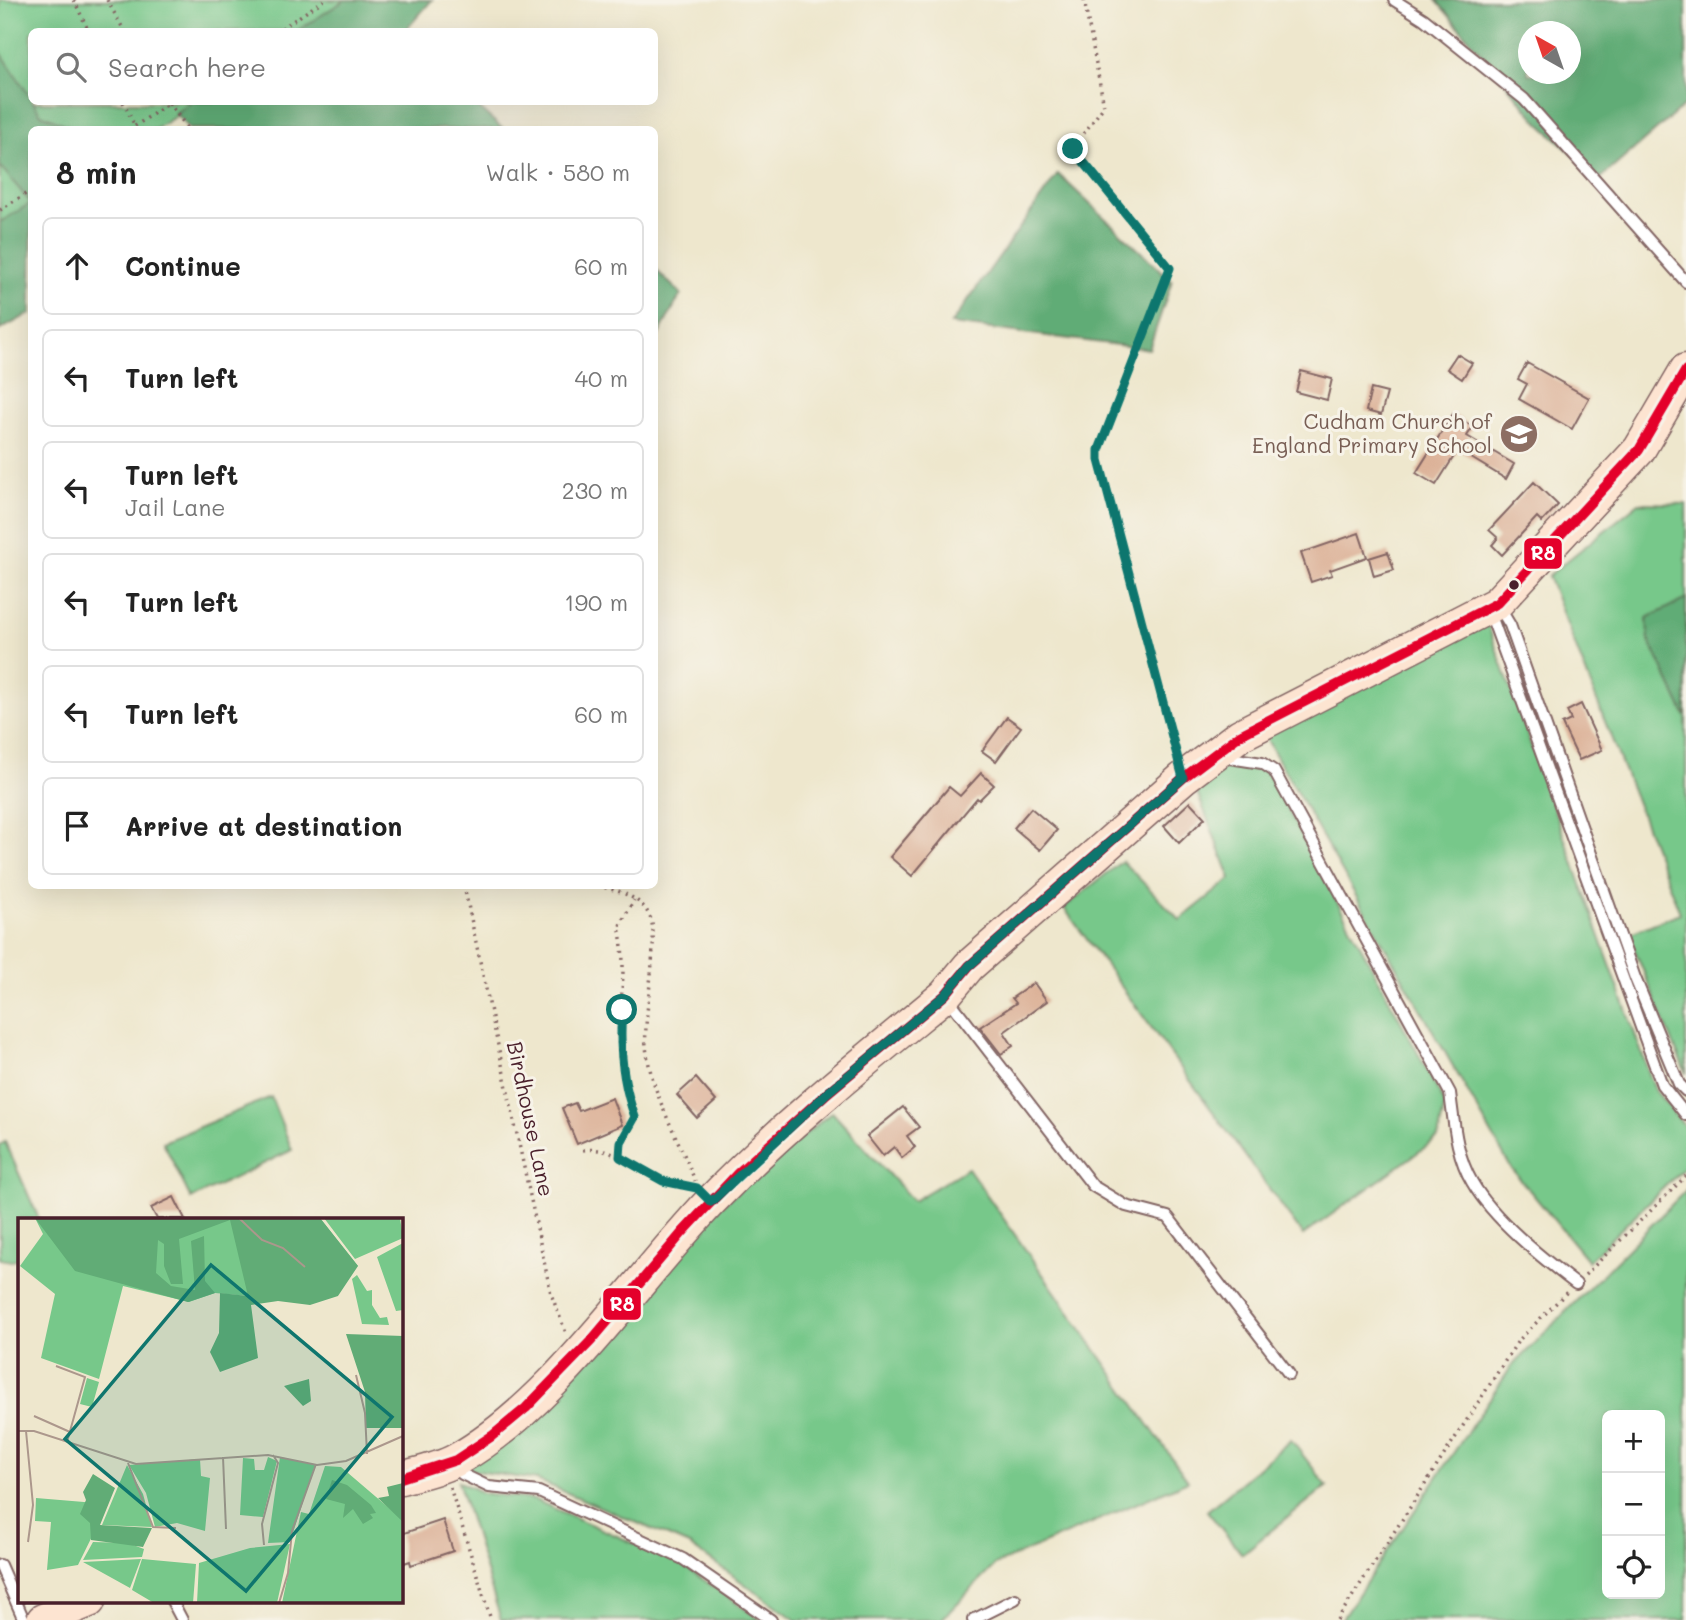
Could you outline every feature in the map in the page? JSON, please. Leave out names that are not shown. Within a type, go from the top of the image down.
[{"type":"street","points":[[402,1478],[449,1463],[499,1430],[540,1396],[711,1202],[753,1160],[945,995],[969,966],[1183,778],[1240,735],[1493,605],[1639,450],[1686,370]]},
{"type":"street","points":[[43,1620],[87,1602]]},
{"type":"lane","points":[[1394,0],[1424,19],[1524,99],[1686,282]]},
{"type":"lane","points":[[1493,605],[1510,625],[1635,978],[1679,1084],[1686,1091]]},
{"type":"lane","points":[[1493,605],[1662,1085],[1686,1115]]},
{"type":"lane","points":[[1213,755],[1262,763],[1274,771],[1450,1093],[1456,1141],[1472,1182],[1520,1238],[1576,1284]]},
{"type":"lane","points":[[945,995],[956,1013],[1093,1186],[1126,1206],[1168,1217],[1289,1374]]},
{"type":"lane","points":[[449,1463],[462,1474],[489,1487],[538,1492],[683,1559],[771,1620]]},
{"type":"lane","points":[[0,1565],[24,1620]]},
{"type":"lane","points":[[973,1620],[1015,1599]]},
{"type":"lane","points":[[173,1602],[182,1620]]},
{"type":"path","points":[[74,0],[87,28]]},
{"type":"path","points":[[107,0],[123,28]]},
{"type":"path","points":[[282,28],[324,0]]},
{"type":"path","points":[[1084,0],[1104,106],[1073,149],[1170,268],[1099,450],[1099,460],[1183,778]]},
{"type":"path","points":[[124,105],[135,126],[165,105]]},
{"type":"path","points":[[171,105],[186,126]]},
{"type":"path","points":[[0,209],[28,192]]},
{"type":"path","name":"Birdhouse Lane","points":[[465,889],[551,1293],[575,1355]]},
{"type":"path","points":[[583,1150],[596,1148],[620,1157],[663,1181],[697,1188],[663,1113],[647,1049],[645,1020],[653,947],[650,917],[627,893],[610,889]]},
{"type":"path","points":[[620,1157],[621,1142],[635,1117],[627,1091],[619,1044],[625,978],[619,928],[634,900]]},
{"type":"path","points":[[1337,1620],[1518,1341],[1686,1176]]},
{"type":"path","points":[[449,1463],[491,1620]]},
{"type":"green space","points":[[0,0],[345,0],[303,28],[28,28],[28,105],[192,105],[161,126],[28,126],[28,314],[0,328]]},
{"type":"green space","points":[[345,0],[432,0],[408,28],[302,28]]},
{"type":"green space","points":[[1436,0],[1686,0],[1686,104],[1600,179],[1539,123]]},
{"type":"green space","points":[[0,51],[28,94],[28,105],[35,105],[41,114],[68,126],[28,126],[28,199],[0,166]]},
{"type":"green space","points":[[187,105],[475,105],[500,126],[186,126],[175,113]]},
{"type":"green space","points":[[1058,174],[1172,281],[1149,349],[951,324]]},
{"type":"green space","points":[[28,205],[28,315],[0,330],[0,222]]},
{"type":"green space","points":[[658,272],[681,294],[658,336]]},
{"type":"green space","points":[[1639,503],[1686,504],[1686,1074],[1628,934],[1680,913],[1548,576]]},
{"type":"green space","points":[[1686,599],[1686,717],[1649,640],[1647,618]]},
{"type":"green space","points":[[1485,617],[1655,1090],[1686,1128],[1686,1166],[1588,1261],[1511,1168],[1262,731]]},
{"type":"green space","points":[[1218,764],[1261,769],[1270,776],[1445,1104],[1438,1138],[1303,1235],[1064,908],[1122,861],[1180,920],[1231,879],[1195,787]]},
{"type":"green space","points":[[271,1097],[292,1150],[191,1199],[163,1142]]},
{"type":"green space","points":[[832,1112],[913,1201],[968,1168],[1188,1481],[995,1565],[941,1620],[796,1620],[689,1545],[537,1480],[470,1470],[469,1462],[722,1205]]},
{"type":"green space","points":[[5,1142],[39,1218],[18,1218],[18,1258],[12,1261],[0,1259],[0,1145]]},
{"type":"green space","points":[[1686,1190],[1686,1620],[1341,1620],[1512,1366]]},
{"type":"green space","points":[[1291,1440],[1327,1486],[1242,1554],[1207,1511]]},
{"type":"green space","points":[[458,1481],[483,1493],[535,1500],[681,1564],[761,1620],[501,1620]]},
{"type":"building","points":[[1457,354],[1472,363],[1462,379],[1447,369]]},
{"type":"building","points":[[1527,363],[1589,398],[1572,429],[1519,399],[1527,384],[1518,379]]},
{"type":"building","points":[[1301,371],[1332,379],[1327,400],[1296,392]]},
{"type":"building","points":[[1371,389],[1387,393],[1381,415],[1366,411]]},
{"type":"building","points":[[1453,414],[1473,427],[1467,436],[1514,464],[1506,479],[1458,450],[1436,485],[1416,473]]},
{"type":"building","points":[[1534,482],[1558,505],[1542,522],[1537,517],[1502,555],[1492,545],[1498,538],[1489,530]]},
{"type":"building","points":[[1359,533],[1367,557],[1330,570],[1332,575],[1311,582],[1301,553]]},
{"type":"building","points":[[1388,552],[1394,570],[1374,576],[1369,558]]},
{"type":"building","points":[[1581,704],[1602,750],[1579,760],[1562,724],[1571,720],[1567,711]]},
{"type":"building","points":[[1007,717],[1021,727],[996,761],[982,751]]},
{"type":"building","points":[[981,773],[994,785],[979,800],[977,798],[912,876],[890,857],[949,787],[960,796]]},
{"type":"building","points":[[1190,802],[1205,818],[1179,843],[1164,826]]},
{"type":"building","points":[[1031,808],[1057,830],[1040,850],[1014,828]]},
{"type":"building","points":[[1034,983],[1047,1001],[1004,1032],[1013,1046],[1001,1054],[980,1027],[1016,1003],[1012,998]]},
{"type":"building","points":[[696,1078],[716,1101],[697,1118],[677,1095]]},
{"type":"building","points":[[612,1098],[622,1125],[577,1144],[562,1108],[575,1103],[579,1111]]},
{"type":"building","points":[[903,1107],[919,1127],[907,1136],[915,1147],[902,1158],[894,1147],[883,1156],[867,1136]]},
{"type":"building","points":[[174,1197],[184,1218],[156,1218],[151,1208]]},
{"type":"building","points":[[443,1520],[453,1551],[411,1565],[410,1561],[402,1564],[402,1534]]},
{"type":"transit line","name":"R8","points":[[402,1478],[456,1460],[492,1436],[526,1408],[591,1341],[682,1233],[738,1173],[825,1095],[945,995],[969,966],[1183,778],[1240,735],[1497,603],[1639,450],[1686,370]]},
{"type":"place","name":"Cudham Church of England Primary School","points":[[1519,434]]},
{"type":"route","points":[[622,1010],[619,1044],[629,1101],[635,1117],[632,1128],[621,1142],[620,1157],[663,1181],[684,1188],[697,1188],[711,1202],[827,1093],[945,995],[969,966],[1183,778],[1099,460],[1099,450],[1170,268],[1073,149]]}]
